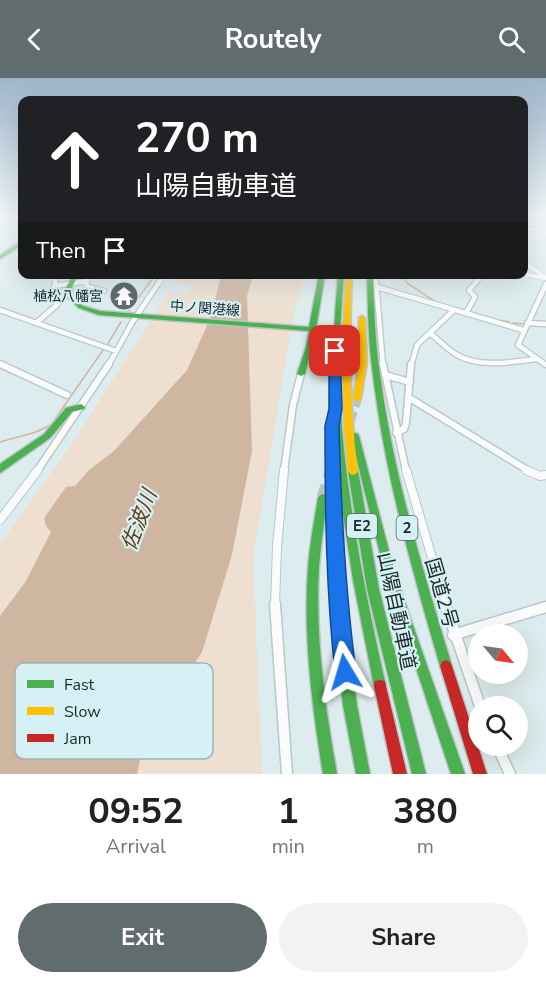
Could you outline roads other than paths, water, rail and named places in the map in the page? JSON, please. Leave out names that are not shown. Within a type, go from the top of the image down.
[{"type":"main road","points":[[0,257],[13,248]]},
{"type":"main road","points":[[71,283],[74,279]]},
{"type":"main road","points":[[301,374],[308,329],[321,279]]},
{"type":"main road","name":"山陽自動車道","points":[[341,279],[335,351],[336,409],[345,501],[360,590],[400,774]]},
{"type":"main road","name":"山陽自動車道","points":[[349,279],[344,371],[357,504],[374,590],[418,773]]},
{"type":"main road","points":[[357,399],[363,362],[364,279]]},
{"type":"main road","name":"国道2号","points":[[370,279],[369,320],[375,380],[394,479],[443,658],[480,774]]},
{"type":"main road","name":"中ノ関港線","points":[[71,283],[69,296],[81,307],[99,313],[308,329]]},
{"type":"main road","points":[[344,371],[359,456],[380,538],[409,635],[459,774]]},
{"type":"main road","points":[[0,469],[57,429],[69,410],[81,407]]},
{"type":"main road","points":[[336,409],[332,426],[337,600],[350,705],[363,774]]},
{"type":"main road","points":[[323,498],[313,553],[311,585],[315,667],[330,774]]},
{"type":"street","points":[[528,265],[546,278]]},
{"type":"street","points":[[537,272],[546,270]]},
{"type":"street","points":[[528,275],[546,278]]},
{"type":"street","points":[[55,279],[55,286]]},
{"type":"street","points":[[36,323],[57,305],[50,291],[55,286],[85,282],[90,279]]},
{"type":"street","points":[[0,520],[46,460],[101,379],[161,279]]},
{"type":"street","points":[[376,279],[379,335],[396,433],[453,635],[476,696]]},
{"type":"street","points":[[466,313],[475,297],[470,288],[478,279]]},
{"type":"street","points":[[85,282],[88,287],[104,291]]},
{"type":"street","points":[[546,284],[518,345],[546,365]]},
{"type":"street","points":[[377,287],[523,330]]},
{"type":"street","points":[[0,310],[116,351]]},
{"type":"street","points":[[396,433],[404,429],[406,423],[417,345],[446,322],[454,310]]},
{"type":"street","points":[[527,322],[546,324]]},
{"type":"street","points":[[431,334],[458,355],[468,359],[513,363],[537,359]]},
{"type":"street","points":[[0,364],[67,395]]},
{"type":"street","points":[[287,774],[277,640],[276,564],[289,432],[296,387],[301,374]]},
{"type":"street","points":[[385,375],[410,382]]},
{"type":"street","points":[[408,397],[524,469],[540,476],[546,475]]},
{"type":"street","points":[[453,635],[546,608]]},
{"type":"street","points":[[501,756],[510,774]]},
{"type":"water","name":"佐波川","points":[[220,279],[252,279],[247,296],[252,451],[232,555],[202,652],[195,663],[15,663],[15,759],[140,759],[137,774],[0,774],[0,616],[26,581],[51,532],[44,518],[66,487],[75,486],[89,470],[114,451],[187,370],[211,317]]},
{"type":"waterway","points":[[128,312],[152,279]]},
{"type":"waterway","points":[[405,279],[407,283],[436,302]]},
{"type":"waterway","points":[[470,312],[495,319]]},
{"type":"waterway","points":[[498,320],[509,322]]},
{"type":"waterway","points":[[107,345],[121,322]]},
{"type":"waterway","points":[[513,323],[523,324]]},
{"type":"waterway","points":[[0,442],[36,432],[51,425],[103,350]]},
{"type":"tunnel","points":[[340,449],[357,399]]},
{"type":"tunnel","points":[[323,498],[332,470]]},
{"type":"place","name":"植松八幡宮","points":[[124,296]]}]
